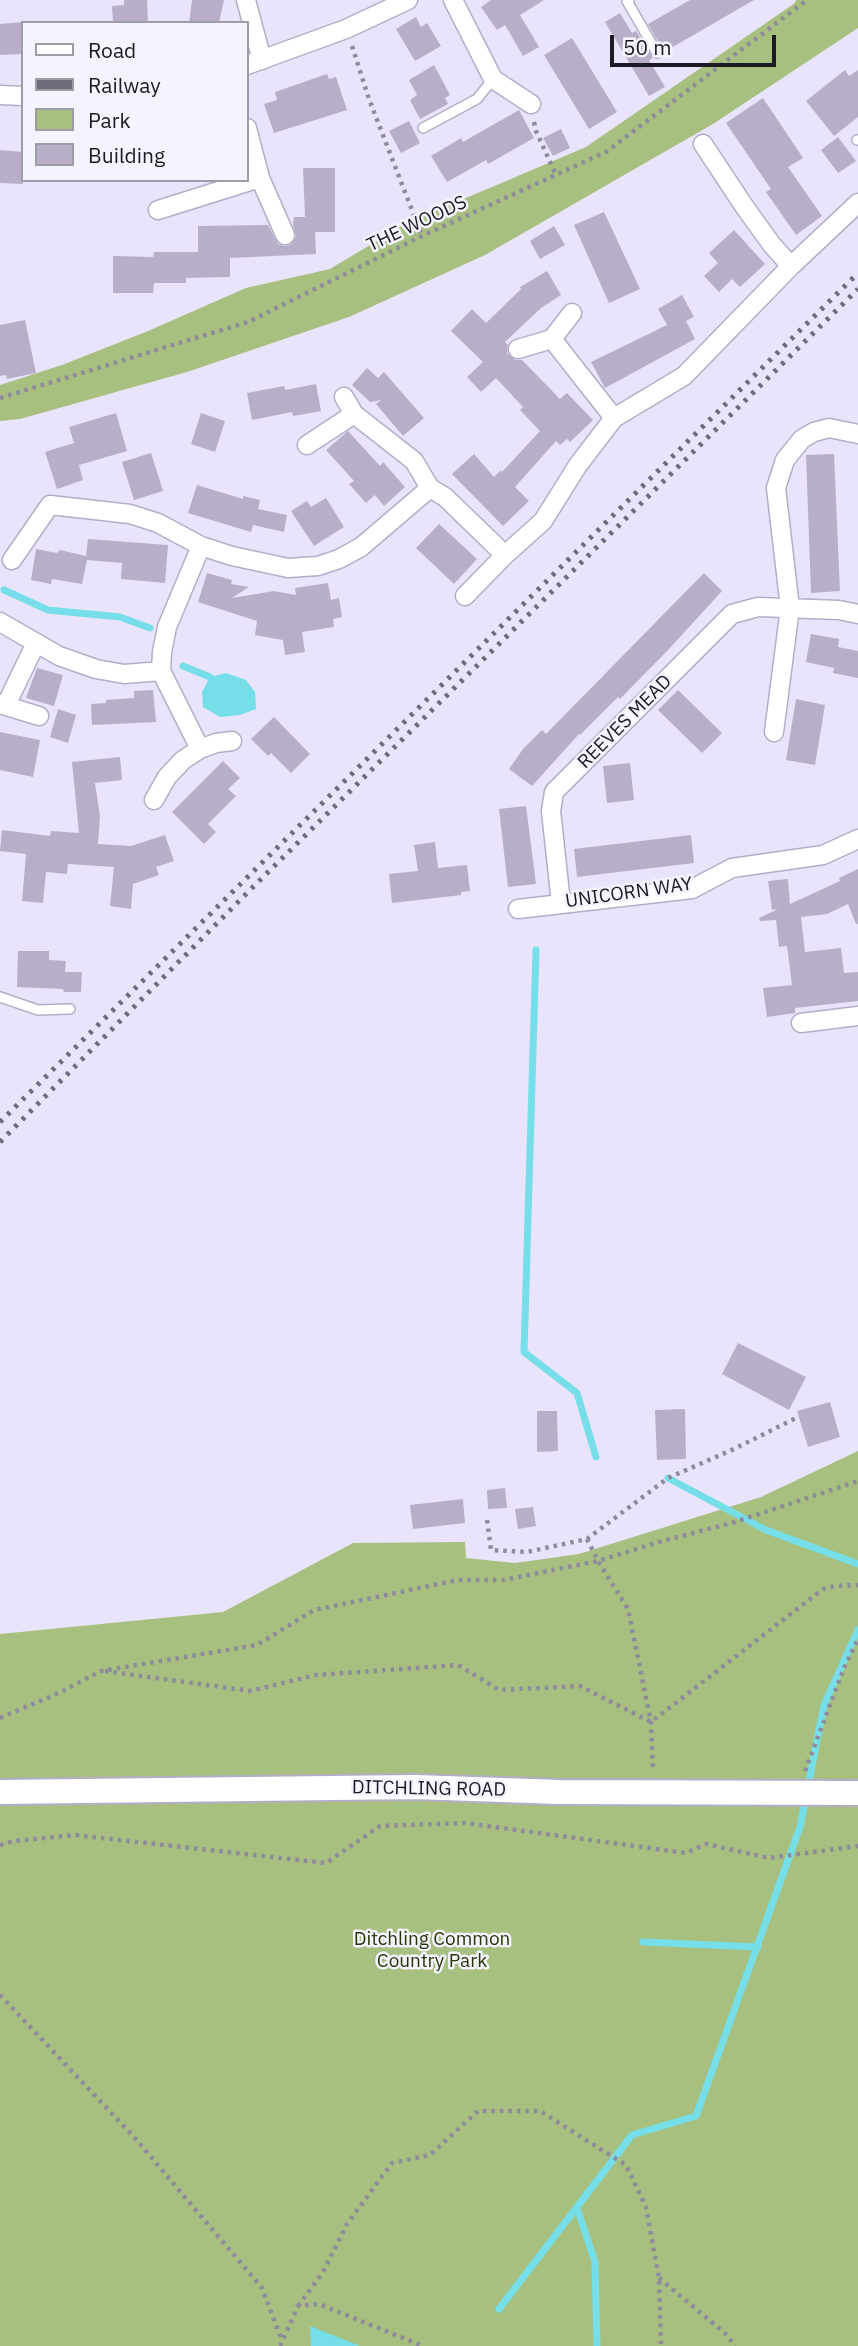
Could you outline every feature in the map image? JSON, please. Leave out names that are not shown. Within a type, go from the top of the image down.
[{"type":"main road","name":"DITCHLING ROAD","points":[[0,1792],[415,1787],[559,1792],[858,1793]]},
{"type":"street","points":[[246,0],[254,62],[346,29],[408,0]]},
{"type":"street","points":[[453,0],[493,79],[531,104]]},
{"type":"street","points":[[0,95],[21,96]]},
{"type":"street","points":[[248,132],[260,178],[285,236]]},
{"type":"street","points":[[703,144],[751,216],[790,265]]},
{"type":"street","points":[[248,182],[260,178]]},
{"type":"street","points":[[158,210],[247,182]]},
{"type":"street","points":[[465,596],[543,521],[578,465],[614,418],[684,376],[790,265],[858,203]]},
{"type":"street","points":[[517,349],[552,339],[572,313]]},
{"type":"street","points":[[552,339],[614,418]]},
{"type":"street","points":[[344,397],[354,414],[414,461],[430,488],[445,497],[505,555]]},
{"type":"street","points":[[307,445],[354,414]]},
{"type":"street","points":[[774,733],[790,608],[776,488],[785,460],[802,439],[829,428],[858,433]]},
{"type":"street","points":[[12,560],[50,505],[130,514],[158,523],[201,546],[232,556],[288,568],[318,566],[361,547],[430,488]]},
{"type":"street","points":[[200,749],[161,671],[167,626],[201,546]]},
{"type":"street","name":"REEVES MEAD","points":[[561,903],[551,811],[554,792],[732,614],[758,607],[839,610],[858,614]]},
{"type":"street","points":[[0,622],[59,656],[96,669],[124,674],[161,671]]},
{"type":"street","points":[[36,643],[3,705],[39,716]]},
{"type":"street","points":[[154,800],[167,777],[183,760],[200,749],[232,741]]},
{"type":"street","name":"UNICORN WAY","points":[[518,909],[692,889],[732,868],[822,855],[858,839]]},
{"type":"street","points":[[801,1023],[858,1016]]},
{"type":"lane","points":[[629,0],[657,53]]},
{"type":"lane","points":[[423,128],[477,99],[493,79]]},
{"type":"lane","points":[[0,997],[38,1010],[70,1009]]},
{"type":"path","name":"THE WOODS","points":[[0,398],[248,322],[422,236],[606,152],[807,0]]},
{"type":"path","points":[[346,29],[369,99],[422,236]]},
{"type":"path","points":[[531,104],[536,131],[556,175]]},
{"type":"path","points":[[487,1520],[491,1550],[527,1552],[587,1539],[668,1478],[796,1418]]},
{"type":"path","points":[[0,1718],[61,1692],[101,1671],[257,1645],[314,1610],[458,1580],[503,1580],[598,1561],[753,1517],[858,1481]]},
{"type":"path","points":[[587,1539],[628,1609],[651,1722],[654,1793]]},
{"type":"path","points":[[651,1722],[823,1590],[835,1586],[858,1585]]},
{"type":"path","points":[[806,1792],[844,1668],[858,1639]]},
{"type":"path","points":[[101,1671],[250,1691],[316,1675],[458,1665],[499,1690],[580,1686],[651,1722]]},
{"type":"path","points":[[0,1846],[14,1841],[75,1835],[326,1863],[380,1826],[465,1823],[686,1853],[706,1844],[774,1858],[858,1846]]},
{"type":"path","points":[[0,1995],[134,2137],[262,2288],[281,2343]]},
{"type":"path","points":[[281,2343],[298,2306],[323,2272],[347,2224],[392,2163],[430,2155],[478,2111],[540,2111],[626,2165],[646,2207],[659,2278],[661,2346]]},
{"type":"path","points":[[659,2278],[727,2336],[735,2346]]},
{"type":"path","points":[[298,2306],[319,2304],[424,2346]]},
{"type":"green space","points":[[796,0],[858,0],[858,28],[713,124],[485,255],[349,317],[187,372],[20,419],[0,421],[0,385],[62,365],[246,288],[330,269],[405,224],[586,147]]},
{"type":"green space","name":"Ditchling Common Country Park","points":[[858,1451],[858,2346],[0,2346],[0,1634],[223,1612],[353,1543],[465,1542],[466,1558],[515,1563],[579,1554],[761,1497]]},
{"type":"water","points":[[226,673],[246,680],[255,692],[256,709],[240,715],[220,717],[203,707],[202,692],[210,677]]},
{"type":"water","points":[[310,2326],[360,2346],[311,2346]]},
{"type":"building","points":[[124,0],[147,0],[148,21],[113,21],[112,6],[124,5]]},
{"type":"building","points":[[192,0],[224,0],[219,21],[189,21]]},
{"type":"building","points":[[491,0],[544,0],[520,15],[539,47],[523,56],[505,25],[497,30],[481,7]]},
{"type":"building","points":[[690,0],[754,0],[664,52],[648,24]]},
{"type":"building","points":[[620,13],[632,33],[636,31],[653,58],[649,60],[665,87],[649,96],[605,22]]},
{"type":"building","points":[[416,17],[421,27],[427,23],[441,46],[415,61],[396,29]]},
{"type":"building","points":[[21,22],[21,54],[0,55],[0,24]]},
{"type":"building","points":[[572,38],[617,112],[589,129],[544,55]]},
{"type":"building","points":[[434,65],[450,95],[445,98],[448,104],[420,119],[410,100],[417,95],[409,80]]},
{"type":"building","points":[[845,70],[849,76],[858,70],[858,117],[834,136],[806,101]]},
{"type":"building","points":[[327,74],[329,79],[336,77],[347,110],[274,133],[264,104],[277,100],[275,92]]},
{"type":"building","points":[[763,98],[803,158],[788,167],[822,216],[796,235],[766,192],[771,189],[726,123]]},
{"type":"building","points":[[519,110],[534,138],[488,164],[486,160],[447,182],[431,156],[461,138],[463,142]]},
{"type":"building","points":[[409,121],[420,143],[401,153],[389,131]]},
{"type":"building","points":[[561,129],[570,148],[553,156],[543,138]]},
{"type":"building","points":[[838,137],[856,161],[838,173],[821,150]]},
{"type":"building","points":[[0,150],[21,152],[23,184],[0,183]]},
{"type":"building","points":[[303,168],[335,168],[335,232],[315,232],[316,254],[230,258],[230,277],[186,278],[186,283],[154,283],[153,293],[113,293],[113,256],[153,257],[154,252],[198,252],[198,226],[268,225],[278,244],[290,245],[296,237],[294,217],[305,217]]},
{"type":"building","points":[[604,212],[640,289],[609,303],[574,225]]},
{"type":"building","points":[[554,226],[565,245],[540,259],[530,241]]},
{"type":"building","points":[[734,230],[765,264],[740,287],[732,279],[719,292],[704,276],[718,263],[709,253]]},
{"type":"building","points":[[547,271],[561,295],[541,308],[505,342],[508,345],[507,353],[515,360],[522,360],[560,399],[567,393],[593,420],[570,442],[567,439],[560,445],[556,441],[515,487],[529,501],[503,526],[452,474],[474,454],[494,477],[501,470],[502,472],[540,431],[520,410],[523,407],[496,378],[481,392],[467,377],[483,362],[451,331],[472,309],[486,323],[521,289],[520,287]]},
{"type":"building","points":[[682,295],[694,317],[686,321],[695,339],[605,388],[591,362],[667,325],[658,309]]},
{"type":"building","points":[[25,320],[36,373],[7,379],[6,375],[0,376],[0,325]]},
{"type":"building","points":[[367,368],[378,378],[384,372],[424,418],[403,436],[376,404],[381,400],[370,402],[352,385]]},
{"type":"building","points":[[316,384],[321,411],[293,416],[292,412],[252,420],[247,393],[284,386],[285,390]]},
{"type":"building","points":[[116,413],[127,451],[79,465],[83,480],[57,489],[45,452],[74,443],[69,427]]},
{"type":"building","points":[[201,413],[225,421],[215,452],[191,444]]},
{"type":"building","points":[[348,431],[380,466],[383,462],[405,487],[384,506],[375,495],[366,503],[349,484],[354,481],[326,450]]},
{"type":"building","points":[[151,453],[163,491],[134,500],[122,462]]},
{"type":"building","points":[[834,454],[840,591],[811,593],[806,455]]},
{"type":"building","points":[[197,485],[243,499],[243,496],[260,500],[258,509],[287,515],[284,532],[253,525],[251,532],[188,513]]},
{"type":"building","points":[[326,498],[344,527],[314,546],[291,511],[307,501],[311,507]]},
{"type":"building","points":[[439,524],[477,559],[454,584],[416,548]]},
{"type":"building","points":[[88,539],[168,545],[165,583],[121,579],[122,563],[87,560],[82,584],[52,579],[51,584],[31,580],[36,549],[57,553],[60,550],[86,556]]},
{"type":"building","points":[[207,573],[232,580],[231,584],[249,587],[232,598],[274,591],[296,595],[295,588],[328,583],[331,600],[339,598],[342,617],[333,619],[334,627],[302,632],[305,652],[285,655],[283,640],[255,635],[257,621],[198,602]]},
{"type":"building","points":[[704,573],[722,591],[620,699],[618,697],[579,734],[532,786],[509,769],[523,749],[542,730],[546,734]]},
{"type":"building","points":[[811,634],[839,639],[838,647],[858,651],[858,678],[833,673],[834,668],[806,662]]},
{"type":"building","points":[[37,668],[63,675],[54,706],[26,698]]},
{"type":"building","points":[[153,690],[156,722],[92,725],[91,704],[134,698],[134,691]]},
{"type":"building","points":[[678,690],[722,733],[702,753],[658,710]]},
{"type":"building","points":[[796,699],[825,705],[815,765],[786,760]]},
{"type":"building","points":[[58,709],[76,715],[68,743],[50,737]]},
{"type":"building","points":[[274,717],[310,754],[291,773],[271,753],[268,756],[251,739]]},
{"type":"building","points":[[0,732],[40,740],[33,777],[0,770]]},
{"type":"building","points":[[120,757],[122,780],[95,783],[100,816],[98,844],[131,846],[165,835],[174,861],[156,867],[159,875],[133,884],[131,909],[110,906],[114,867],[68,864],[67,874],[46,872],[43,903],[22,901],[26,854],[0,851],[2,830],[50,836],[51,831],[79,833],[72,762]]},
{"type":"building","points":[[223,761],[240,778],[228,789],[236,796],[208,824],[216,832],[204,844],[172,812]]},
{"type":"building","points":[[630,763],[634,800],[607,803],[603,766]]},
{"type":"building","points":[[526,806],[536,884],[508,887],[499,809]]},
{"type":"building","points":[[691,835],[694,863],[577,877],[574,849]]},
{"type":"building","points":[[435,842],[438,868],[467,865],[470,891],[461,892],[461,895],[392,903],[389,874],[418,871],[414,845]]},
{"type":"building","points":[[858,869],[858,924],[848,904],[827,914],[801,917],[805,952],[841,948],[844,973],[858,972],[858,1001],[795,1008],[795,1013],[767,1017],[763,988],[792,985],[787,946],[779,947],[776,920],[760,921],[759,918],[778,909],[772,910],[768,881],[788,879],[790,904],[840,881],[839,878]]},
{"type":"building","points":[[18,951],[49,951],[49,960],[66,961],[65,972],[82,972],[81,992],[17,987]]},
{"type":"building","points":[[738,1343],[806,1377],[789,1410],[722,1374]]},
{"type":"building","points":[[830,1402],[840,1437],[808,1447],[797,1411]]},
{"type":"building","points":[[685,1409],[686,1459],[657,1460],[655,1410]]},
{"type":"building","points":[[537,1411],[557,1411],[558,1451],[537,1452]]},
{"type":"building","points":[[505,1488],[507,1508],[488,1509],[487,1490]]},
{"type":"building","points":[[463,1499],[465,1523],[413,1529],[410,1505]]},
{"type":"building","points":[[533,1507],[536,1526],[518,1529],[515,1509]]},
{"type":"waterway","points":[[4,590],[48,610],[120,617],[150,628]]},
{"type":"waterway","points":[[183,666],[210,677]]},
{"type":"waterway","points":[[536,950],[524,1352],[577,1393],[596,1457]]},
{"type":"waterway","points":[[668,1478],[766,1530],[858,1564]]},
{"type":"waterway","points":[[499,2309],[632,2135],[696,2116],[800,1827],[824,1705],[858,1630]]},
{"type":"waterway","points":[[643,1942],[758,1947]]},
{"type":"waterway","points":[[577,2208],[595,2262],[597,2346]]},
{"type":"railway","points":[[0,1122],[858,273]]},
{"type":"railway","points":[[0,1142],[248,892],[858,289]]}]
